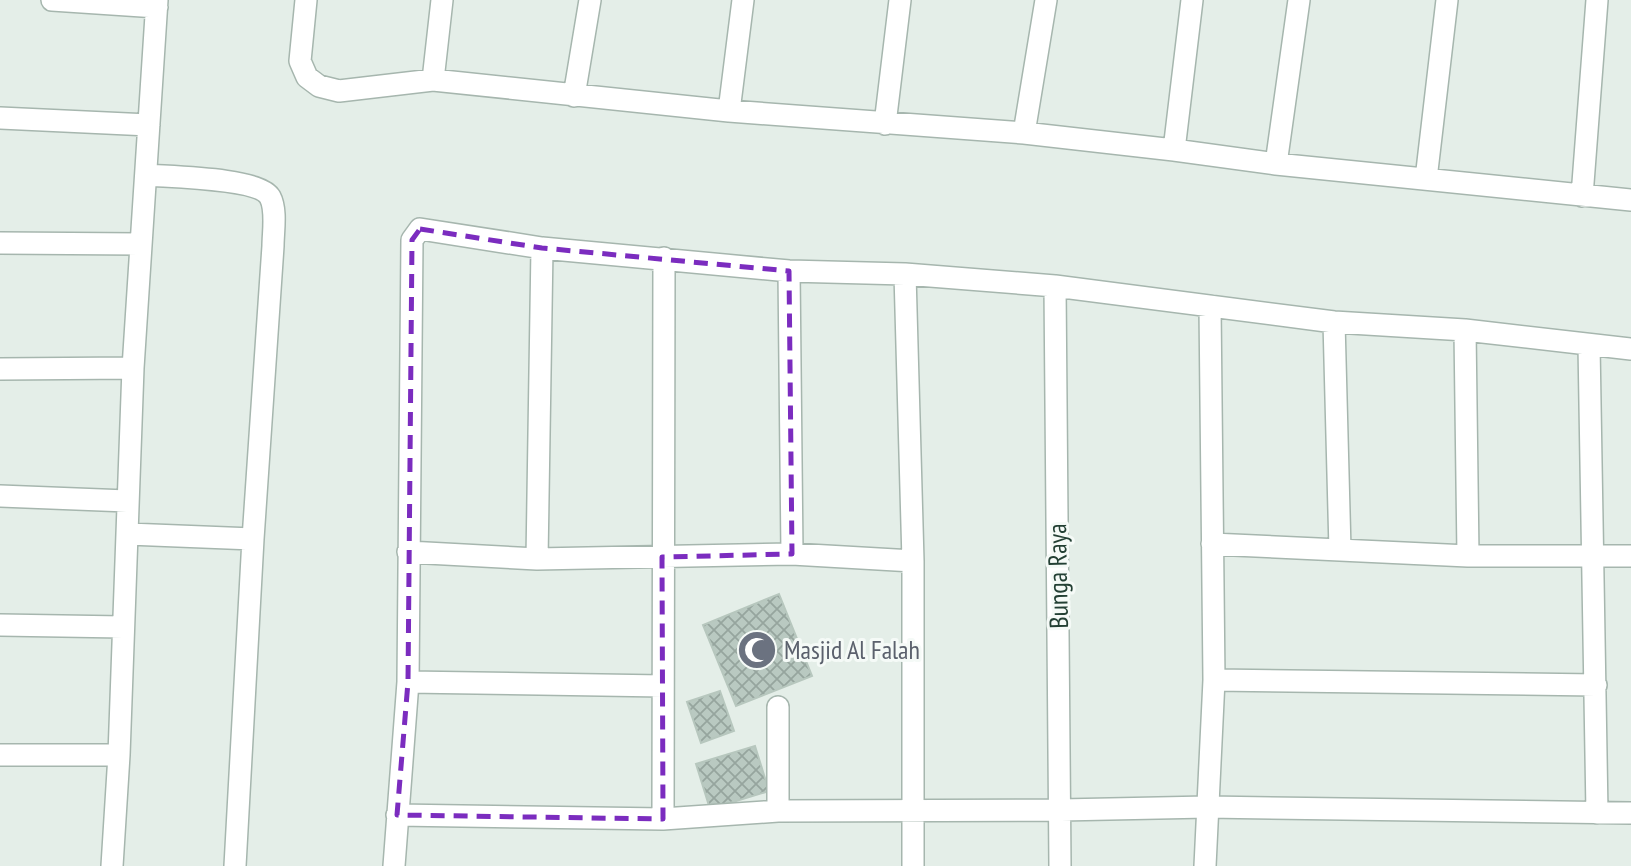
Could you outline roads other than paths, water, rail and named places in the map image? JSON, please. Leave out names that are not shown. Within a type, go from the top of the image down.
[{"type":"street","points":[[52,0],[157,4],[133,368],[119,755],[112,866]]},
{"type":"street","points":[[306,0],[300,61],[307,77],[319,86],[339,91],[433,80],[729,111],[1024,134],[1276,164],[1631,200]]},
{"type":"street","points":[[433,80],[442,0]]},
{"type":"street","points":[[573,96],[590,0]]},
{"type":"street","points":[[729,111],[743,0]]},
{"type":"street","points":[[885,124],[900,0]]},
{"type":"street","points":[[1024,134],[1046,0]]},
{"type":"street","points":[[1174,150],[1192,0]]},
{"type":"street","points":[[1276,164],[1299,0]]},
{"type":"street","points":[[1426,179],[1447,0]]},
{"type":"street","points":[[1582,196],[1597,0]]},
{"type":"street","points":[[0,118],[149,125]]},
{"type":"street","points":[[146,175],[247,183],[265,191],[272,202],[273,246],[235,866]]},
{"type":"street","points":[[394,866],[408,682],[413,236],[420,229],[542,248],[789,271],[905,274],[1055,286],[1334,322],[1465,330],[1631,349]]},
{"type":"street","points":[[0,243],[140,244]]},
{"type":"street","points":[[537,559],[542,248]]},
{"type":"street","points":[[663,819],[664,258]]},
{"type":"street","points":[[789,271],[792,554]]},
{"type":"street","points":[[905,274],[912,561],[915,810],[913,866]]},
{"type":"street","name":"Bunga Raya","points":[[1055,286],[1060,866]]},
{"type":"street","points":[[1205,866],[1214,680],[1210,306]]},
{"type":"street","points":[[1334,322],[1340,550]]},
{"type":"street","points":[[1465,330],[1468,556]]},
{"type":"street","points":[[1589,345],[1597,813]]},
{"type":"street","points":[[0,369],[133,368]]},
{"type":"street","points":[[0,496],[127,501]]},
{"type":"street","points":[[128,534],[253,539]]},
{"type":"street","points":[[1212,544],[1468,556],[1631,556]]},
{"type":"street","points":[[408,552],[537,559],[792,554],[912,561]]},
{"type":"street","points":[[0,625],[123,627]]},
{"type":"street","points":[[1214,680],[1596,685]]},
{"type":"street","points":[[408,682],[663,686]]},
{"type":"street","points":[[778,707],[778,811]]},
{"type":"street","points":[[0,755],[119,755]]},
{"type":"street","points":[[397,815],[663,819],[778,811],[1207,807],[1631,813]]},
{"type":"place","name":"Masjid Al Falah","points":[[757,650]]}]
